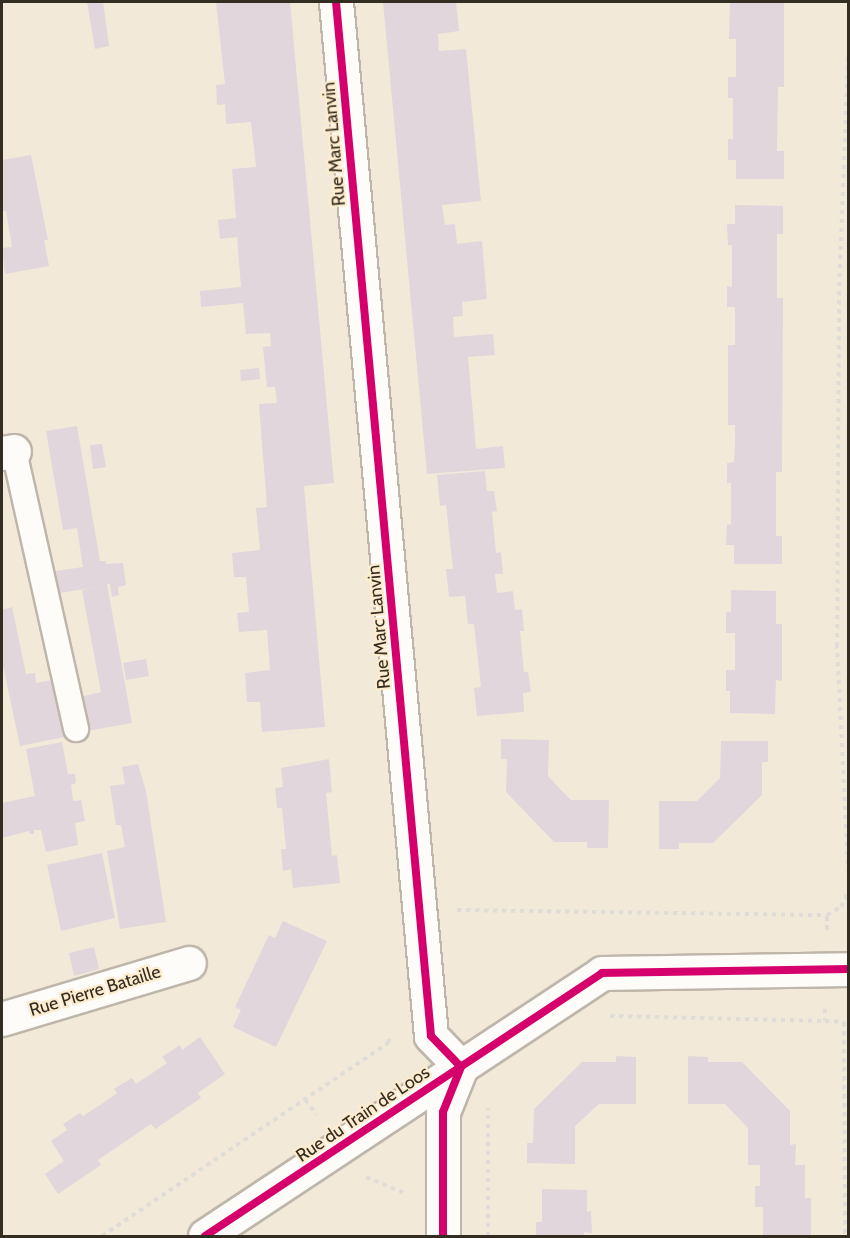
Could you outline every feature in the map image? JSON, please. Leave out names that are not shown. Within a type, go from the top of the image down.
[{"type":"street","name":"Rue Marc Lanvin","points":[[336,2],[432,1036],[461,1067]]},
{"type":"street","name":"Rue Pierre Bataille","points":[[2,1019],[189,963]]},
{"type":"street","name":"Rue du Train de Loos","points":[[205,1236],[602,973],[837,969]]},
{"type":"street","points":[[443,1236],[443,1112],[461,1067]]},
{"type":"lane","points":[[8,452],[76,729]]},
{"type":"path","points":[[849,57],[839,291],[837,644],[849,870]]},
{"type":"path","points":[[421,910],[827,915],[841,907],[849,892]]},
{"type":"path","points":[[825,1021],[837,969],[827,915]]},
{"type":"path","points":[[602,1016],[844,1022],[846,1050],[845,1236]]},
{"type":"path","points":[[102,1236],[388,1043],[392,1035]]},
{"type":"path","points":[[488,1102],[488,1236]]},
{"type":"building","points":[[87,2],[103,2],[109,46],[95,49]]},
{"type":"building","points":[[216,2],[290,2],[334,483],[304,486],[325,727],[262,732],[260,702],[247,702],[245,673],[270,670],[267,630],[239,632],[237,613],[249,612],[246,577],[234,577],[232,553],[260,550],[256,508],[267,507],[259,404],[277,403],[275,387],[267,387],[265,368],[263,347],[271,346],[270,333],[246,334],[243,303],[201,307],[200,291],[241,287],[237,237],[220,239],[218,220],[236,218],[232,169],[256,167],[251,122],[226,124],[225,104],[217,105],[216,85],[225,84]]},
{"type":"building","points":[[383,2],[456,2],[459,31],[438,34],[439,51],[466,49],[481,201],[442,205],[445,225],[455,224],[457,244],[482,241],[487,299],[462,302],[463,316],[453,317],[454,337],[493,334],[495,355],[468,357],[476,449],[503,446],[505,468],[427,474]]},
{"type":"building","points":[[730,2],[784,2],[784,87],[778,87],[777,151],[784,151],[784,179],[736,179],[736,160],[728,160],[728,139],[733,139],[733,98],[728,98],[728,77],[736,77],[736,39],[729,39]]},
{"type":"building","points":[[31,155],[48,240],[44,240],[49,266],[5,274],[2,248],[12,247],[6,211],[2,211],[2,160]]},
{"type":"building","points":[[735,205],[783,206],[783,234],[777,234],[777,298],[783,298],[782,472],[776,472],[776,536],[782,536],[782,564],[734,564],[734,545],[726,545],[727,525],[731,524],[731,483],[727,483],[727,463],[734,462],[735,443],[735,425],[728,425],[728,345],[735,345],[735,307],[727,307],[727,286],[732,287],[732,245],[728,245],[727,224],[735,224]]},
{"type":"building","points":[[259,368],[260,379],[241,381],[240,370]]},
{"type":"building","points":[[77,426],[100,561],[106,561],[106,564],[123,563],[126,585],[118,587],[119,595],[112,597],[110,584],[107,584],[132,723],[87,731],[80,697],[101,692],[82,590],[98,587],[59,593],[56,571],[83,567],[77,528],[63,530],[46,431]]},
{"type":"building","points":[[102,444],[106,467],[93,469],[90,445]]},
{"type":"building","points":[[485,471],[487,491],[494,491],[497,511],[492,512],[496,553],[501,552],[503,574],[495,574],[497,593],[513,591],[515,610],[522,609],[524,631],[520,631],[524,672],[528,672],[531,692],[523,693],[524,712],[477,716],[474,688],[481,687],[474,624],[468,624],[465,596],[449,597],[446,569],[453,569],[446,505],[440,506],[437,475]]},
{"type":"building","points":[[731,590],[776,591],[776,624],[782,624],[782,681],[776,680],[775,714],[730,713],[730,691],[726,691],[726,670],[735,670],[735,633],[726,633],[726,612],[731,612]]},
{"type":"building","points":[[12,607],[26,674],[35,673],[36,683],[53,680],[64,737],[20,746],[2,661],[2,610]]},
{"type":"building","points":[[146,659],[149,676],[126,680],[123,663]]},
{"type":"building","points":[[501,739],[549,740],[548,776],[571,800],[609,800],[608,848],[587,848],[587,842],[554,842],[506,792],[507,759],[501,759]]},
{"type":"building","points":[[721,741],[768,741],[768,762],[762,762],[762,795],[713,843],[679,843],[679,849],[659,849],[659,801],[697,801],[720,778]]},
{"type":"building","points":[[62,742],[68,774],[75,774],[76,783],[71,785],[73,801],[81,800],[85,821],[75,823],[78,845],[46,852],[41,830],[34,830],[34,834],[30,834],[29,831],[2,838],[2,803],[35,796],[26,749]]},
{"type":"building","points":[[329,759],[332,792],[326,793],[332,856],[337,855],[340,883],[293,888],[291,869],[283,871],[281,849],[286,849],[282,808],[277,808],[275,788],[283,787],[281,768]]},
{"type":"building","points":[[138,764],[146,791],[166,922],[120,929],[107,851],[125,847],[121,825],[116,825],[110,786],[125,784],[122,767]]},
{"type":"building","points":[[102,853],[115,918],[61,931],[47,865]]},
{"type":"building","points":[[283,921],[327,941],[276,1047],[233,1027],[241,1010],[235,1007],[269,935],[275,938]]},
{"type":"building","points":[[94,947],[99,969],[74,976],[69,953]]},
{"type":"building","points":[[200,1037],[225,1074],[198,1093],[201,1098],[155,1129],[151,1124],[98,1160],[101,1165],[58,1194],[45,1174],[64,1161],[51,1141],[67,1130],[63,1124],[80,1113],[83,1116],[100,1105],[117,1093],[114,1089],[132,1078],[136,1084],[167,1063],[162,1057],[180,1045],[182,1050]]},
{"type":"building","points":[[616,1056],[636,1057],[636,1104],[599,1104],[575,1126],[575,1164],[527,1163],[527,1143],[533,1143],[534,1109],[582,1062],[616,1062]]},
{"type":"building","points":[[688,1056],[708,1057],[708,1062],[742,1062],[790,1111],[790,1145],[796,1144],[795,1165],[805,1165],[805,1198],[811,1198],[811,1236],[763,1236],[763,1207],[755,1207],[755,1186],[760,1186],[760,1165],[748,1165],[748,1128],[725,1104],[688,1104]]},
{"type":"building","points":[[542,1189],[587,1190],[587,1212],[591,1211],[592,1233],[584,1232],[584,1236],[536,1236],[536,1222],[542,1222]]},
{"type":"cycle path","points":[[336,2],[431,1036],[461,1067],[443,1112],[443,1236]]},
{"type":"cycle path","points":[[205,1236],[602,973],[848,969]]}]
